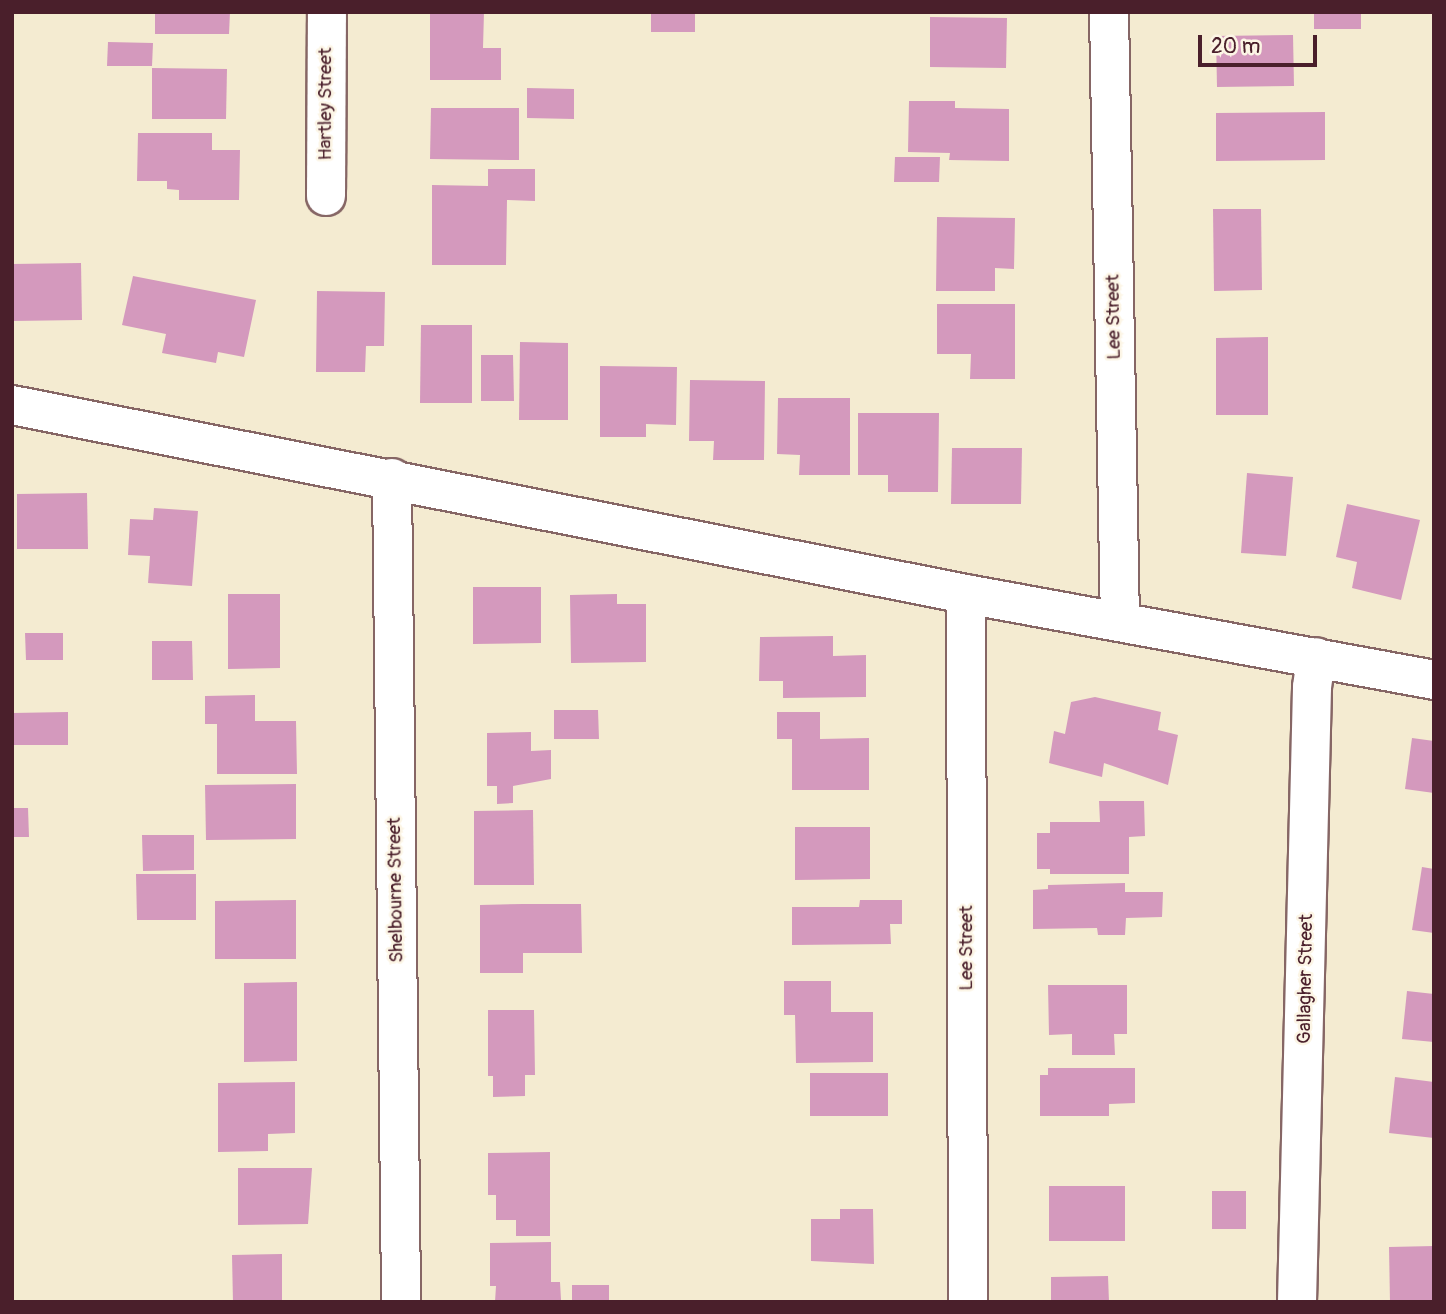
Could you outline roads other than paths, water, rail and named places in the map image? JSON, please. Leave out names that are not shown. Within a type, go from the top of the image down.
[{"type":"street","name":"Hartley Street","points":[[326,196],[327,12]]},
{"type":"street","name":"Lee Street","points":[[1109,12],[1120,622]]},
{"type":"street","points":[[12,405],[392,478],[966,594],[1434,680]]},
{"type":"street","name":"Shelbourne Street","points":[[392,478],[401,1302]]},
{"type":"street","name":"Lee Street","points":[[966,594],[968,1302]]},
{"type":"street","name":"Gallagher Street","points":[[1297,1302],[1311,687],[1316,657]]}]
